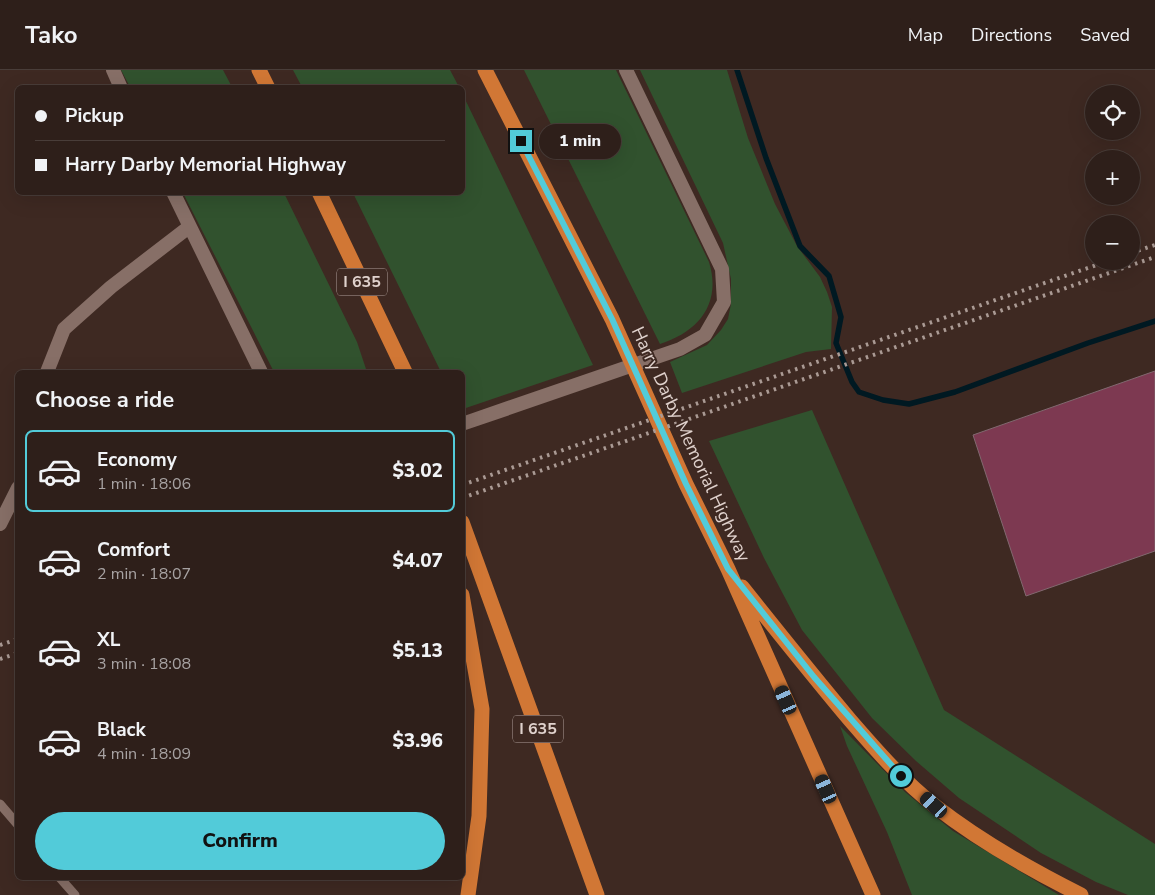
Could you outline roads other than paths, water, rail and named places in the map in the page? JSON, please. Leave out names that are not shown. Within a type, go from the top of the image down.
[{"type":"highway","points":[[259,70],[266,85]]},
{"type":"highway","name":"Harry Darby Memorial Highway","points":[[485,70],[612,319],[686,484],[728,569],[873,895]]},
{"type":"highway","name":"I 635","points":[[320,195],[404,370]]},
{"type":"highway","name":"I 635","points":[[465,529],[479,562],[597,895]]},
{"type":"highway","points":[[728,569],[814,677],[901,776],[934,805],[987,844],[1024,867],[1081,895]]},
{"type":"highway","points":[[465,612],[482,709],[479,816],[468,895]]},
{"type":"street","points":[[113,70],[120,85]]},
{"type":"street","points":[[465,423],[680,349],[706,335],[724,302],[722,269],[626,70]]},
{"type":"street","points":[[174,195],[260,370]]},
{"type":"street","points":[[48,370],[64,329],[111,287],[189,227]]},
{"type":"street","points":[[0,524],[15,494]]},
{"type":"lane","points":[[0,804],[15,822]]},
{"type":"lane","points":[[62,880],[74,895]]},
{"type":"waterway","points":[[737,70],[766,158],[800,246],[829,276],[841,317],[836,343],[852,382],[859,392],[883,400],[909,404],[955,392],[1088,343],[1155,321]]},
{"type":"railway","points":[[1140,250],[1155,245]]},
{"type":"railway","points":[[465,497],[1155,257]]},
{"type":"railway","points":[[465,484],[1085,269]]},
{"type":"railway","points":[[0,645],[15,640]]},
{"type":"railway","points":[[0,659],[15,654]]}]
